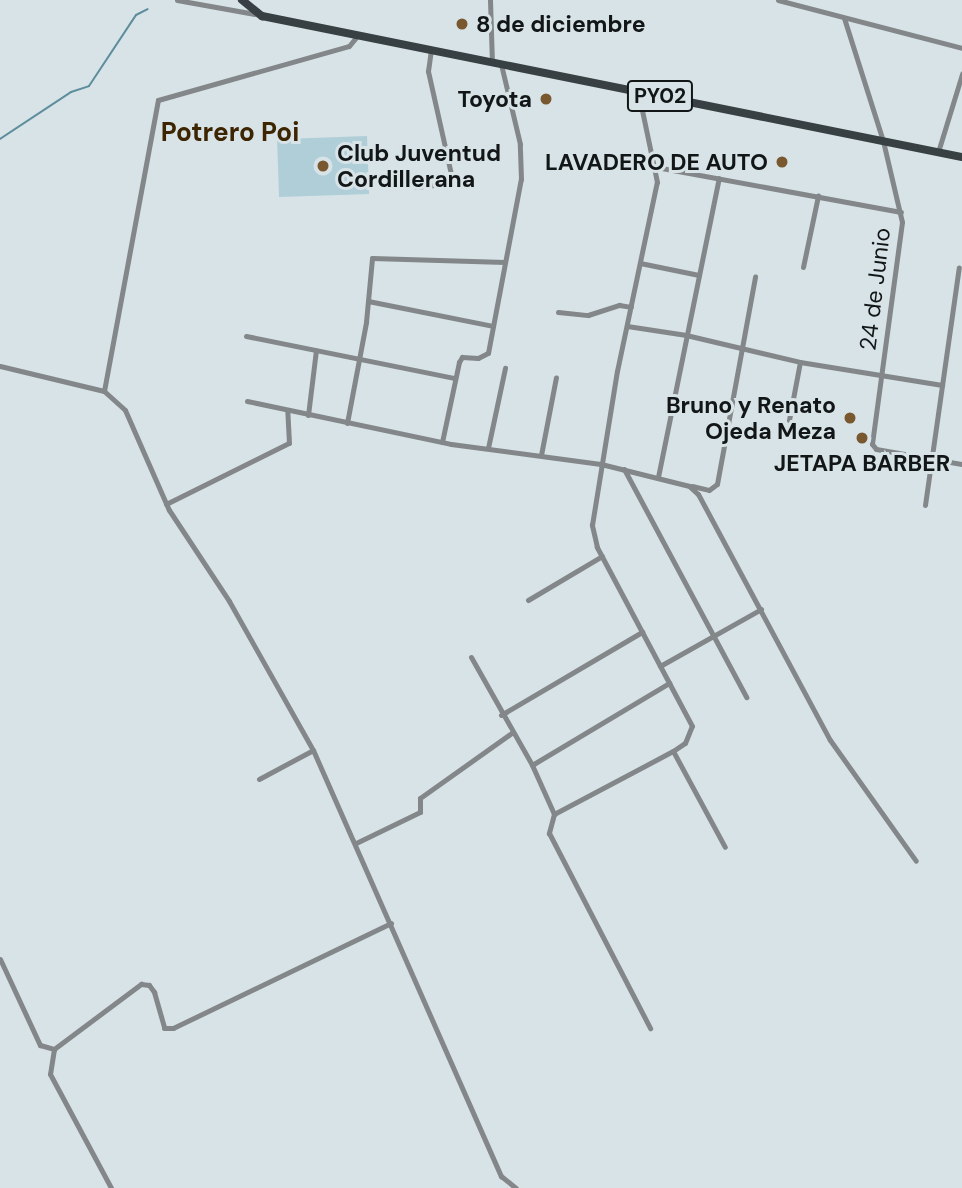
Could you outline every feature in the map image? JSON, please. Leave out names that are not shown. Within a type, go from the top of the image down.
[{"type":"main road","name":"PY02","points":[[246,2],[262,16],[962,157]]},
{"type":"street","points":[[177,0],[262,16]]},
{"type":"street","points":[[490,0],[492,62]]},
{"type":"street","points":[[778,0],[962,48]]},
{"type":"street","name":"24 de Junio","points":[[844,18],[883,141],[901,212],[872,444],[876,449],[933,460]]},
{"type":"street","points":[[104,391],[158,100],[349,46],[358,34]]},
{"type":"street","points":[[416,187],[453,183],[428,71],[431,50]]},
{"type":"street","points":[[442,442],[462,356],[478,358],[488,353],[521,179],[520,156],[501,64]]},
{"type":"street","points":[[938,152],[962,75]]},
{"type":"street","points":[[554,814],[673,751],[685,743],[692,726],[601,555],[592,525],[601,464],[657,182],[638,91]]},
{"type":"street","points":[[656,167],[901,212]]},
{"type":"street","points":[[658,477],[719,178]]},
{"type":"street","points":[[803,267],[818,196]]},
{"type":"street","points":[[347,423],[368,301],[372,258],[505,262]]},
{"type":"street","points":[[640,263],[699,275]]},
{"type":"street","points":[[925,505],[959,284],[959,267]]},
{"type":"street","points":[[247,401],[442,442],[601,464],[709,490],[717,484],[755,276]]},
{"type":"street","points":[[368,301],[493,326]]},
{"type":"street","points":[[558,312],[588,315],[620,305],[631,307]]},
{"type":"street","points":[[627,327],[687,335],[800,362],[942,386]]},
{"type":"street","points":[[246,336],[455,378]]},
{"type":"street","points":[[308,415],[316,350]]},
{"type":"street","points":[[789,420],[800,362]]},
{"type":"street","points":[[0,366],[104,391],[125,410],[166,504],[229,600],[313,750],[501,1176],[516,1188]]},
{"type":"street","points":[[488,448],[505,368]]},
{"type":"street","points":[[541,456],[556,377]]},
{"type":"street","points":[[166,504],[270,450],[284,447],[290,439],[287,410]]},
{"type":"street","points":[[933,460],[962,464]]},
{"type":"street","points":[[624,469],[711,636],[746,696]]},
{"type":"street","points":[[689,486],[698,494],[846,766],[916,861]]},
{"type":"street","points":[[528,600],[601,555]]},
{"type":"street","points":[[660,666],[761,609]]},
{"type":"street","points":[[501,715],[642,632]]},
{"type":"street","points":[[471,657],[501,715],[532,765],[554,814],[549,833],[650,1028]]},
{"type":"street","points":[[532,765],[669,683]]},
{"type":"street","points":[[356,843],[420,812],[421,797],[513,732]]},
{"type":"street","points":[[259,779],[313,750]]},
{"type":"street","points":[[673,751],[725,847]]},
{"type":"street","points":[[111,1188],[50,1074],[54,1049],[141,984],[149,985],[154,992],[164,1028],[173,1028],[390,923]]},
{"type":"street","points":[[0,959],[40,1045],[54,1049]]},
{"type":"shaded area","name":"Club Juventud Cordillerana","points":[[367,136],[369,194],[279,197],[277,139]]},
{"type":"waterway","points":[[0,139],[71,92],[89,86],[136,15],[148,9]]},
{"type":"place","name":"8 de diciembre","points":[[462,24]]},
{"type":"place","name":"Toyota","points":[[546,99]]},
{"type":"place","name":"LAVADERO DE AUTO","points":[[782,162]]},
{"type":"place","name":"Club Juventud Cordillerana","points":[[323,166]]},
{"type":"place","name":"Bruno y Renato Ojeda Meza","points":[[850,418]]},
{"type":"place","name":"JETAPA BARBER","points":[[862,438]]},
{"type":"district","name":"Potrero Poi","points":[[230,133]]}]
